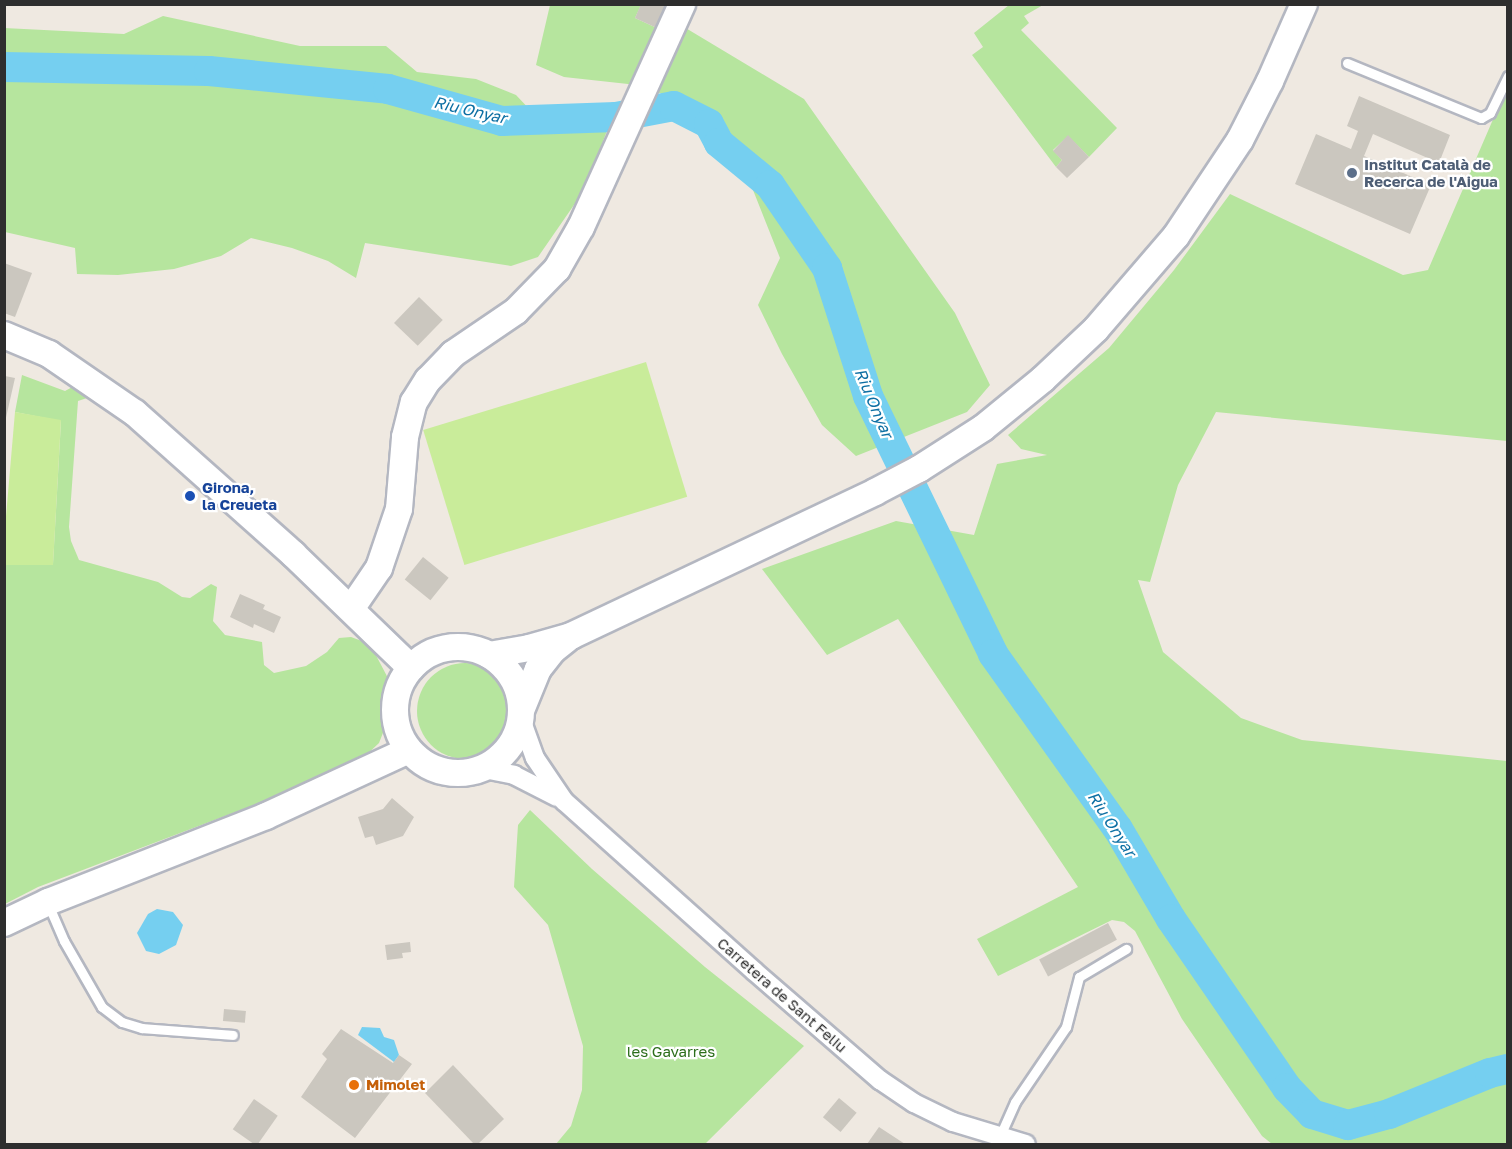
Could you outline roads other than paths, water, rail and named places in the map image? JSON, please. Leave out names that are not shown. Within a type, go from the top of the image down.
[{"type":"main road","points":[[351,609],[379,568],[399,509],[405,437],[414,402],[428,380],[453,354],[516,310],[557,269],[580,228],[682,4]]},
{"type":"main road","points":[[489,655],[529,648],[571,636],[811,524],[919,469],[974,435],[1049,374],[1113,310],[1176,236],[1240,140],[1270,81],[1304,4]]},
{"type":"main road","points":[[4,335],[49,354],[135,413],[351,609],[411,668]]},
{"type":"main road","points":[[522,713],[512,677],[489,655],[469,648],[448,648],[428,655],[411,668],[400,685],[395,704],[399,733],[409,750],[424,764],[442,772],[463,774],[484,769],[509,748],[522,713],[538,669],[552,651],[571,636]]},
{"type":"main road","points":[[4,923],[48,902],[266,816],[409,750]]},
{"type":"street","name":"Carretera de Sant Feliu","points":[[522,713],[535,758],[564,801],[880,1080],[932,1112],[969,1129],[1026,1144]]},
{"type":"street","name":"Carretera de Sant Feliu","points":[[484,769],[514,775],[564,801]]},
{"type":"lane","points":[[1347,63],[1481,118],[1490,113],[1508,76]]},
{"type":"lane","points":[[48,902],[64,941],[102,1007],[122,1023],[142,1028],[233,1035]]},
{"type":"lane","points":[[999,1138],[1015,1102],[1066,1027],[1079,977],[1126,949]]},
{"type":"water","points":[[157,909],[173,912],[183,925],[176,945],[159,954],[146,951],[137,933],[148,914]]},
{"type":"water","points":[[362,1027],[380,1028],[384,1037],[394,1040],[399,1055],[394,1062],[358,1035]]},
{"type":"waterway","name":"Riu Onyar","points":[[4,67],[209,71],[388,89],[502,121],[616,117],[674,106],[709,124],[719,143],[770,185],[827,268],[868,396],[993,654],[1118,829],[1171,919],[1287,1088],[1312,1114],[1348,1125],[1389,1114],[1490,1073],[1508,1069]]},
{"type":"place","name":"Institut Català de Recerca de l'Aigua","points":[[1352,173]]},
{"type":"place","name":"Girona, la Creueta","points":[[190,496]]},
{"type":"place","name":"Mimolet","points":[[354,1085]]},
{"type":"park label","name":"les Gavarres","points":[[671,1052]]}]
